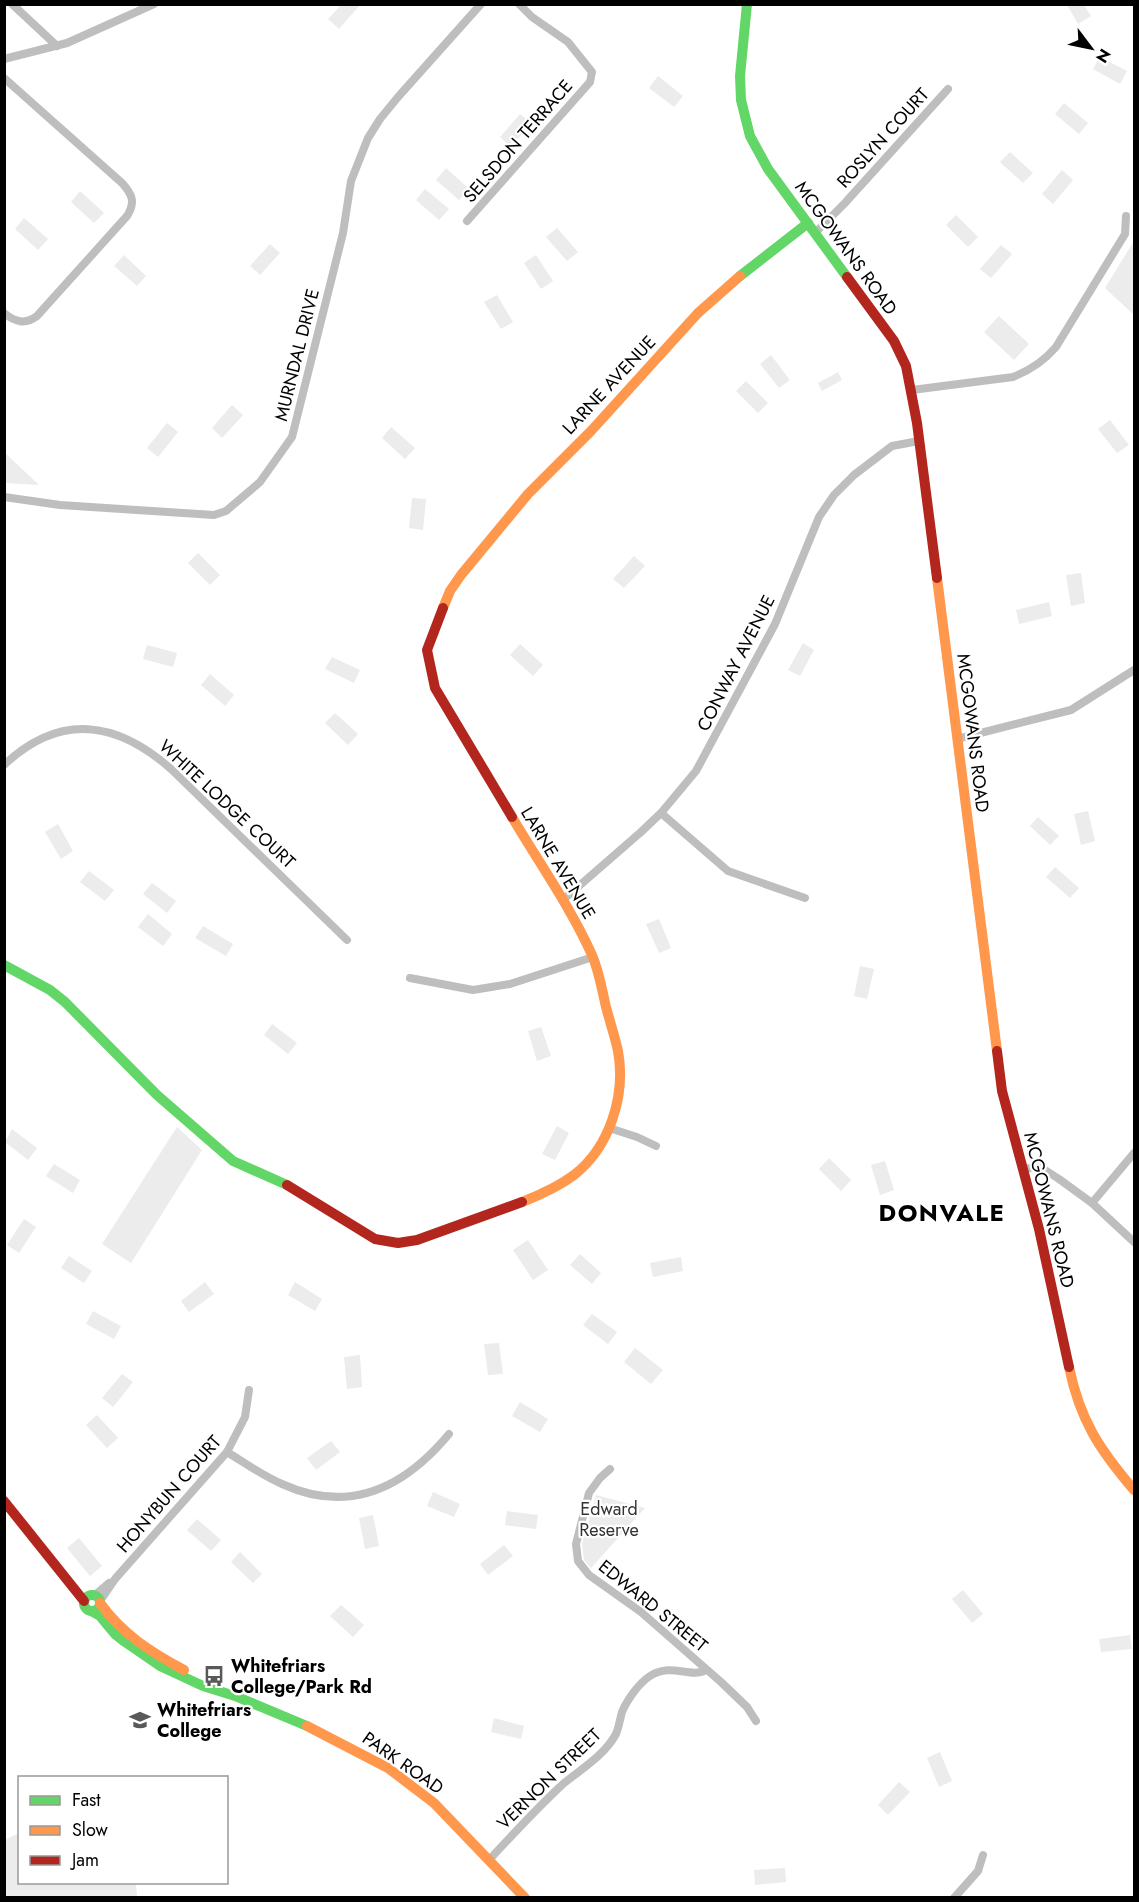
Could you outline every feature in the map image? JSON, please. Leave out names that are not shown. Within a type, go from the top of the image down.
[{"type":"street","points":[[12,4],[57,46]]},
{"type":"street","points":[[4,59],[57,46],[154,4]]},
{"type":"street","name":"MURNDAL DRIVE","points":[[4,496],[60,505],[214,515],[226,511],[260,482],[292,437],[340,244],[351,181],[363,148],[380,119],[398,97],[481,4]]},
{"type":"street","name":"SELSDON TERRACE","points":[[467,221],[592,77],[590,67],[568,42],[532,17],[519,4]]},
{"type":"street","name":"MCGOWANS ROAD","points":[[747,4],[740,76],[741,100],[750,136],[760,156],[901,353],[912,390],[1002,1090],[1025,1169],[1075,1396],[1093,1437],[1134,1490]]},
{"type":"street","points":[[4,78],[122,183],[132,195],[133,202],[128,216],[37,316],[32,320],[21,322],[15,321],[4,313]]},
{"type":"street","name":"ROSLYN COURT","points":[[815,233],[948,89]]},
{"type":"street","points":[[912,390],[1013,376],[1025,372],[1048,357],[1125,234],[1126,216]]},
{"type":"street","name":"LARNE AVENUE","points":[[4,966],[50,990],[65,1002],[151,1089],[233,1161],[281,1181],[356,1229],[388,1242],[407,1243],[417,1240],[543,1194],[565,1181],[584,1165],[609,1128],[617,1102],[619,1066],[603,991],[593,957],[564,899],[517,827],[440,699],[435,688],[427,650],[431,635],[455,583],[528,494],[591,431],[698,313],[741,275],[808,223]]},
{"type":"street","name":"CONWAY AVENUE","points":[[564,899],[642,832],[696,771],[775,624],[819,517],[827,504],[854,475],[886,450],[897,444],[919,441]]},
{"type":"street","points":[[957,739],[1071,710],[1134,670]]},
{"type":"street","name":"WHITE LODGE COURT","points":[[4,765],[37,740],[56,733],[94,730],[110,732],[134,741],[152,752],[171,769],[347,940]]},
{"type":"street","points":[[661,813],[728,871],[805,898]]},
{"type":"street","points":[[410,978],[472,990],[510,984],[593,957]]},
{"type":"street","points":[[609,1128],[656,1146]]},
{"type":"street","points":[[1092,1203],[1134,1153]]},
{"type":"street","points":[[1025,1169],[1042,1168],[1092,1203],[1134,1242]]},
{"type":"street","name":"HONYBUN COURT","points":[[94,1599],[115,1579],[227,1452],[245,1417],[249,1390]]},
{"type":"street","points":[[227,1452],[283,1485],[318,1495],[350,1496],[379,1489],[409,1474],[434,1452],[449,1434]]},
{"type":"street","name":"EDWARD STREET","points":[[610,1468],[589,1493],[576,1544],[579,1561],[589,1575],[641,1612],[735,1695],[756,1720]]},
{"type":"street","name":"PARK ROAD","points":[[4,1501],[73,1587],[94,1599],[117,1627],[173,1664],[235,1696]]},
{"type":"street","name":"PARK ROAD","points":[[94,1599],[84,1607],[100,1616],[114,1634],[160,1666],[203,1686],[235,1696],[318,1730],[388,1768],[434,1803],[525,1898]]},
{"type":"street","name":"VERNON STREET","points":[[489,1860],[535,1811],[564,1783],[586,1768],[610,1743],[616,1734],[626,1704],[648,1677],[668,1669],[696,1674],[706,1670]]},
{"type":"street","points":[[954,1898],[978,1871],[983,1855]]},
{"type":"green space","points":[[341,5],[360,5],[339,29],[328,19]]},
{"type":"green space","points":[[1067,5],[1084,5],[1091,16],[1078,24]]},
{"type":"green space","points":[[1100,57],[1127,71],[1120,84],[1093,69]]},
{"type":"green space","points":[[658,76],[683,96],[674,107],[649,88]]},
{"type":"green space","points":[[1064,103],[1088,123],[1079,134],[1055,114]]},
{"type":"green space","points":[[520,114],[531,123],[511,147],[500,137]]},
{"type":"green space","points":[[1010,152],[1033,173],[1023,183],[1000,162]]},
{"type":"green space","points":[[446,168],[469,189],[459,200],[436,180]]},
{"type":"green space","points":[[1062,170],[1073,180],[1053,204],[1042,194]]},
{"type":"green space","points":[[425,189],[449,209],[439,220],[416,200]]},
{"type":"green space","points":[[80,191],[104,213],[94,223],[71,202]]},
{"type":"green space","points":[[956,215],[978,237],[968,247],[946,225]]},
{"type":"green space","points":[[24,218],[48,239],[38,250],[15,229]]},
{"type":"green space","points":[[557,228],[578,252],[567,261],[546,237]]},
{"type":"green space","points":[[1134,241],[1134,315],[1105,288]]},
{"type":"green space","points":[[270,244],[280,253],[260,275],[250,266]]},
{"type":"green space","points":[[1001,245],[1012,254],[991,278],[980,269]]},
{"type":"green space","points":[[124,255],[146,276],[137,286],[114,266]]},
{"type":"green space","points":[[536,255],[553,281],[541,289],[524,263]]},
{"type":"green space","points":[[497,295],[513,322],[501,329],[484,302]]},
{"type":"green space","points":[[999,316],[1029,344],[1014,360],[984,332]]},
{"type":"green space","points":[[771,355],[790,380],[779,388],[760,364]]},
{"type":"green space","points":[[838,372],[842,380],[822,391],[818,383]]},
{"type":"green space","points":[[746,381],[768,403],[758,413],[736,391]]},
{"type":"green space","points":[[232,405],[243,415],[222,438],[212,428]]},
{"type":"green space","points":[[1110,420],[1129,445],[1117,453],[1098,429]]},
{"type":"green space","points":[[167,423],[178,432],[158,457],[147,448]]},
{"type":"green space","points":[[391,427],[415,448],[405,459],[382,438]]},
{"type":"green space","points":[[5,453],[39,485],[5,483]]},
{"type":"green space","points":[[412,498],[426,499],[423,530],[409,528]]},
{"type":"green space","points":[[198,553],[220,575],[210,585],[188,563]]},
{"type":"green space","points":[[634,556],[645,566],[624,588],[613,579]]},
{"type":"green space","points":[[1081,573],[1085,603],[1071,606],[1066,575]]},
{"type":"green space","points":[[1049,602],[1052,616],[1019,624],[1016,610]]},
{"type":"green space","points":[[803,643],[814,650],[800,676],[788,670]]},
{"type":"green space","points":[[520,644],[543,665],[533,676],[510,655]]},
{"type":"green space","points":[[147,645],[177,653],[173,667],[143,659]]},
{"type":"green space","points":[[332,657],[360,670],[354,683],[325,669]]},
{"type":"green space","points":[[210,674],[234,695],[225,706],[201,685]]},
{"type":"green space","points":[[335,713],[358,734],[348,745],[325,723]]},
{"type":"green space","points":[[1088,811],[1095,841],[1081,845],[1074,814]]},
{"type":"green space","points":[[1038,817],[1059,836],[1050,845],[1030,826]]},
{"type":"green space","points":[[58,824],[73,851],[61,859],[45,832]]},
{"type":"green space","points":[[1055,867],[1079,888],[1070,898],[1046,877]]},
{"type":"green space","points":[[89,871],[114,890],[105,901],[80,882]]},
{"type":"green space","points":[[152,883],[176,901],[167,913],[143,894]]},
{"type":"green space","points":[[148,914],[172,934],[163,946],[138,927]]},
{"type":"green space","points":[[659,919],[671,948],[659,953],[646,924]]},
{"type":"green space","points":[[203,926],[233,944],[226,956],[195,938]]},
{"type":"green space","points":[[860,966],[874,969],[867,999],[854,996]]},
{"type":"green space","points":[[272,1024],[297,1043],[288,1054],[264,1035]]},
{"type":"green space","points":[[541,1027],[551,1056],[537,1061],[528,1031]]},
{"type":"green space","points":[[557,1126],[569,1133],[555,1160],[542,1154]]},
{"type":"green space","points":[[177,1127],[202,1150],[131,1263],[102,1244]]},
{"type":"green space","points":[[12,1129],[37,1148],[28,1160],[5,1142]]},
{"type":"green space","points":[[829,1158],[851,1180],[841,1191],[819,1169]]},
{"type":"green space","points":[[885,1161],[894,1190],[880,1195],[871,1165]]},
{"type":"green space","points":[[54,1164],[80,1180],[73,1193],[46,1176]]},
{"type":"green space","points":[[24,1219],[36,1227],[19,1253],[7,1245]]},
{"type":"green space","points":[[528,1240],[548,1270],[533,1280],[513,1250]]},
{"type":"green space","points":[[580,1254],[601,1273],[592,1284],[570,1265]]},
{"type":"green space","points":[[69,1256],[92,1271],[84,1283],[61,1268]]},
{"type":"green space","points":[[681,1257],[683,1271],[653,1277],[650,1263]]},
{"type":"green space","points":[[205,1282],[214,1294],[189,1312],[181,1301]]},
{"type":"green space","points":[[295,1282],[322,1299],[315,1311],[288,1295]]},
{"type":"green space","points":[[93,1311],[121,1326],[114,1339],[86,1324]]},
{"type":"green space","points":[[592,1314],[617,1332],[608,1344],[583,1325]]},
{"type":"green space","points":[[499,1343],[503,1374],[488,1375],[484,1344]]},
{"type":"green space","points":[[635,1348],[663,1370],[651,1384],[624,1362]]},
{"type":"green space","points":[[360,1355],[362,1387],[347,1389],[344,1357]]},
{"type":"green space","points":[[122,1374],[133,1382],[113,1407],[102,1398]]},
{"type":"green space","points":[[520,1402],[548,1419],[540,1432],[512,1416]]},
{"type":"green space","points":[[97,1415],[118,1438],[107,1448],[86,1425]]},
{"type":"green space","points":[[331,1441],[340,1452],[316,1470],[307,1458]]},
{"type":"green space","points":[[433,1492],[460,1504],[454,1517],[427,1506]]},
{"type":"green space","name":"Edward Reserve","points":[[596,1495],[645,1508],[591,1568],[584,1560],[582,1544]]},
{"type":"green space","points":[[507,1511],[538,1515],[536,1529],[505,1525]]},
{"type":"green space","points":[[373,1515],[379,1546],[365,1549],[359,1518]]},
{"type":"green space","points":[[197,1519],[221,1540],[211,1551],[187,1530]]},
{"type":"green space","points":[[79,1538],[102,1566],[90,1576],[67,1548]]},
{"type":"green space","points":[[504,1545],[513,1556],[488,1575],[480,1564]]},
{"type":"green space","points":[[240,1552],[262,1574],[253,1583],[231,1562]]},
{"type":"green space","points":[[963,1590],[983,1614],[972,1623],[952,1599]]},
{"type":"green space","points":[[341,1605],[364,1625],[353,1637],[330,1616]]},
{"type":"green space","points":[[1130,1635],[1132,1649],[1101,1652],[1099,1639]]},
{"type":"green space","points":[[494,1718],[524,1726],[521,1739],[491,1732]]},
{"type":"green space","points":[[940,1752],[952,1781],[939,1787],[927,1758]]},
{"type":"green space","points":[[899,1782],[910,1792],[888,1815],[878,1805]]},
{"type":"green space","points":[[18,1834],[18,1884],[136,1884],[137,1897],[5,1897],[5,1840]]},
{"type":"green space","points":[[785,1868],[786,1882],[755,1885],[754,1870]]},
{"type":"traffic: fast","points":[[747,4],[740,76],[741,100],[750,136],[768,169],[847,277]]},
{"type":"traffic: fast","points":[[740,276],[808,223]]},
{"type":"traffic: fast","points":[[4,965],[50,990],[65,1002],[157,1095],[233,1161],[287,1185]]},
{"type":"traffic: fast","points":[[89,1595],[95,1595],[100,1603],[98,1609],[89,1611],[84,1606],[84,1600],[89,1595]]},
{"type":"traffic: fast","points":[[91,1611],[100,1616],[125,1642],[160,1666],[203,1686],[235,1696],[307,1726]]},
{"type":"traffic: slow","points":[[443,608],[450,591],[461,575],[528,494],[591,431],[698,313],[740,276]]},
{"type":"traffic: slow","points":[[937,578],[997,1051]]},
{"type":"traffic: slow","points":[[512,817],[564,902],[592,955],[617,1046],[620,1068],[617,1102],[606,1135],[597,1150],[574,1175],[522,1202]]},
{"type":"traffic: slow","points":[[1069,1367],[1079,1403],[1092,1433],[1134,1490]]},
{"type":"traffic: slow","points":[[100,1603],[118,1624],[138,1641],[184,1670]]},
{"type":"traffic: slow","points":[[307,1726],[388,1768],[434,1803],[525,1898]]},
{"type":"traffic: jam","points":[[847,277],[894,341],[906,366],[917,423],[937,578]]},
{"type":"traffic: jam","points":[[443,608],[427,650],[435,688],[512,817]]},
{"type":"traffic: jam","points":[[997,1051],[1002,1091],[1039,1229],[1069,1367]]},
{"type":"traffic: jam","points":[[287,1185],[375,1239],[398,1243],[417,1240],[522,1202]]},
{"type":"traffic: jam","points":[[4,1501],[84,1601]]},
{"type":"place","name":"Whitefriars College/Park Rd","points":[[214,1676]]},
{"type":"place","name":"Whitefriars College","points":[[140,1720]]},
{"type":"district","name":"DONVALE","points":[[942,1213]]}]
